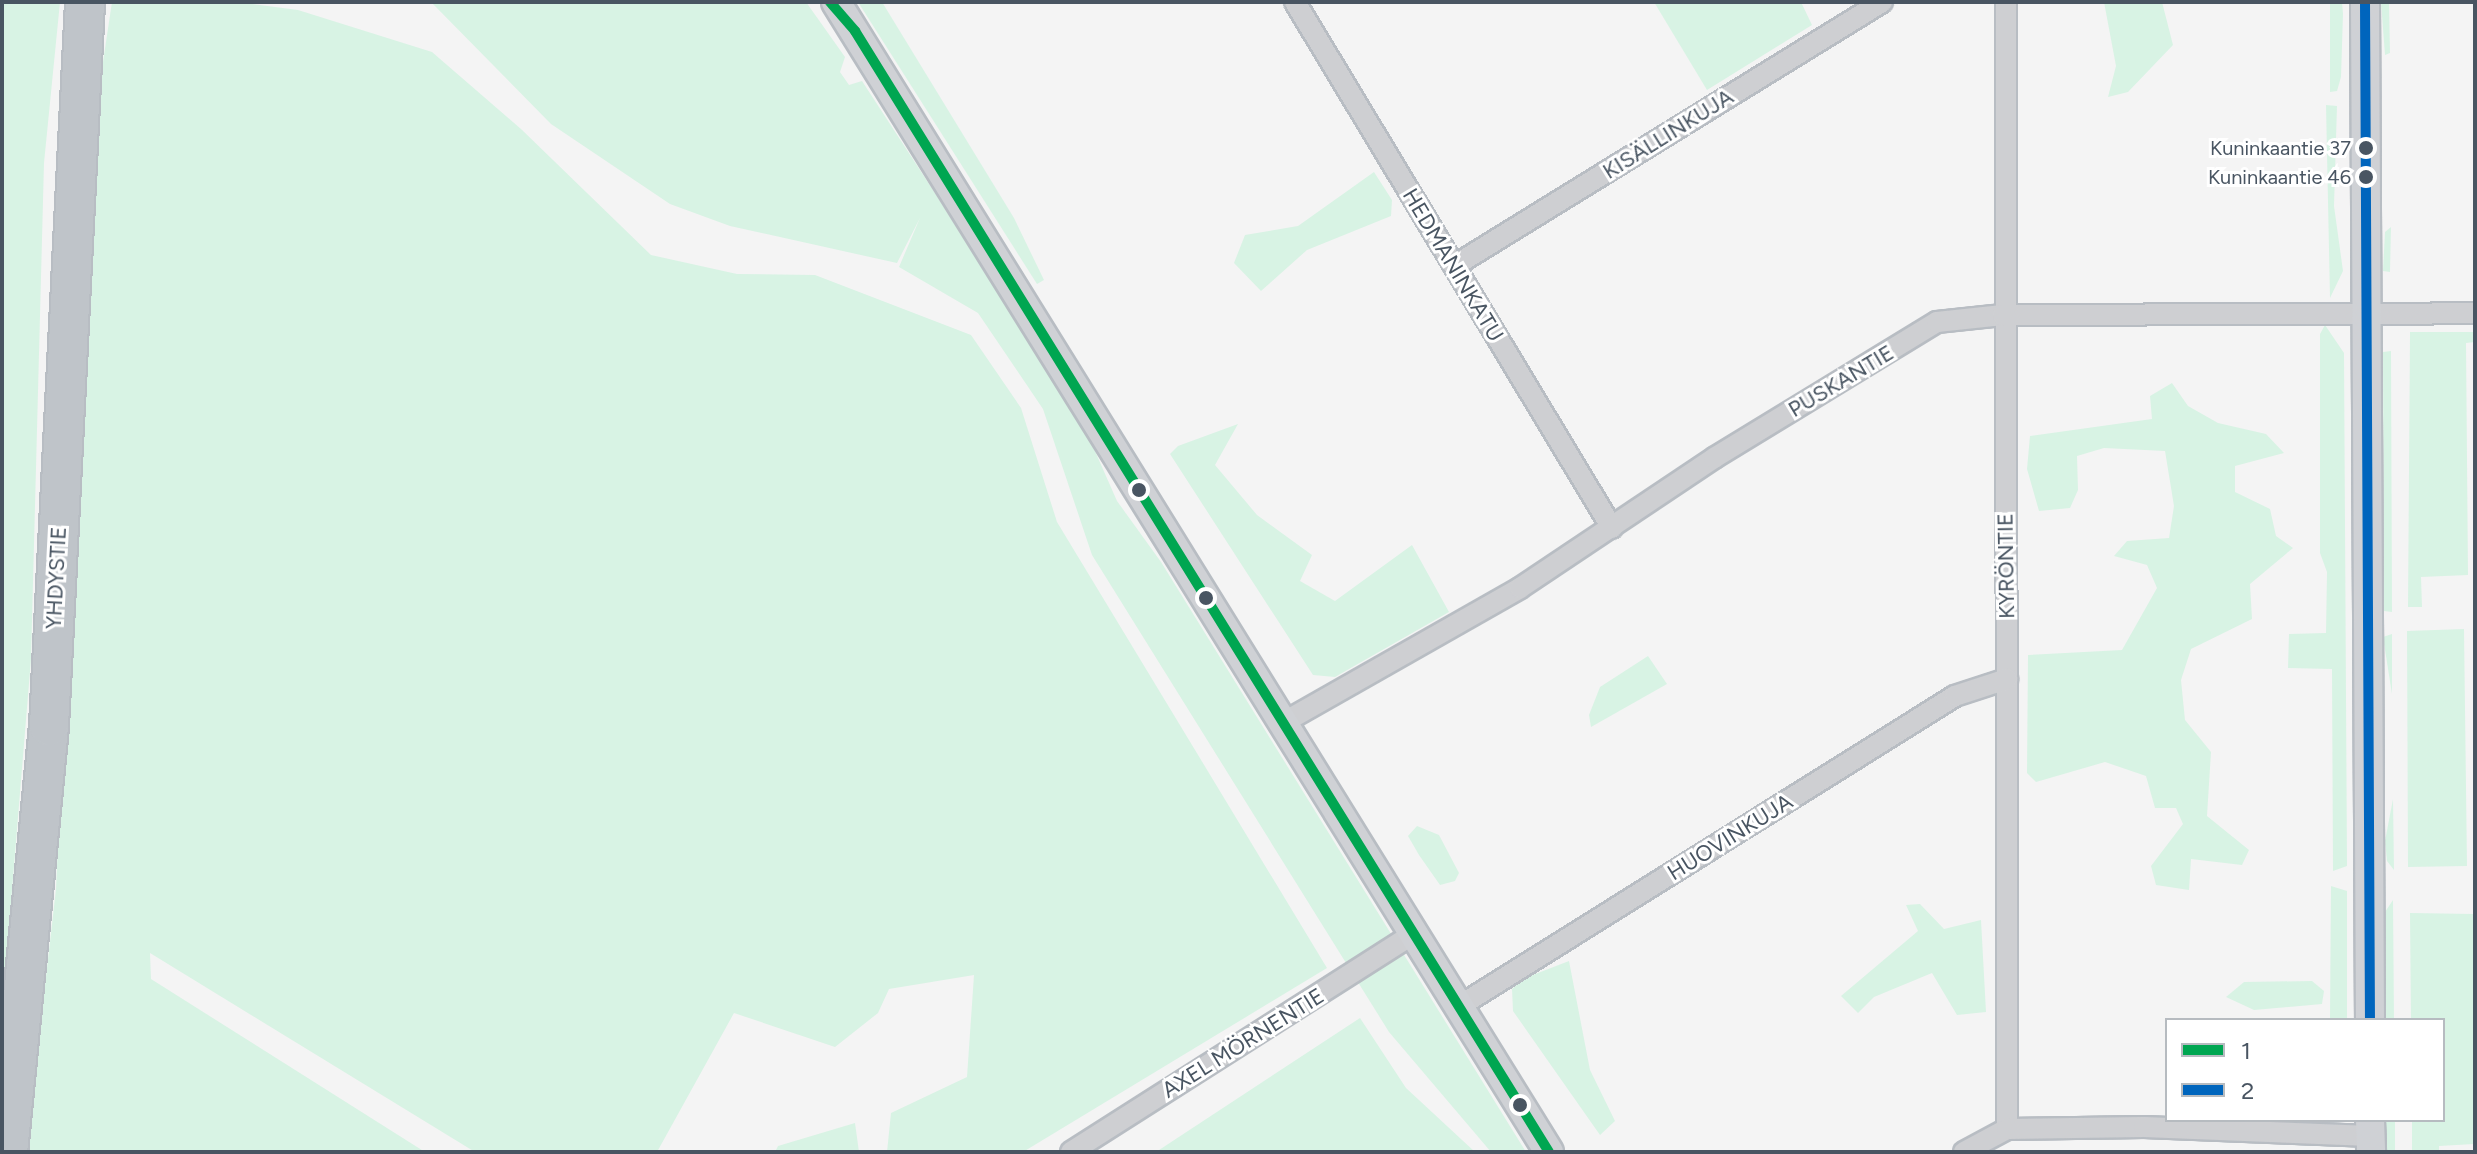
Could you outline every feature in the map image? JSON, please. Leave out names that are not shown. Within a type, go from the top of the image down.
[{"type":"highway","name":"YHDYSTIE","points":[[8,1152],[49,726],[85,2]]},
{"type":"main road","points":[[830,2],[855,31]]},
{"type":"main road","points":[[836,2],[1286,721],[1549,1152]]},
{"type":"main road","points":[[2365,2],[2370,1018]]},
{"type":"street","name":"HEDMANINKATU","points":[[1295,2],[1612,528]]},
{"type":"street","name":"KISÄLLINKUJA","points":[[1454,266],[1882,2]]},
{"type":"street","name":"KYRÖNTIE","points":[[2006,2],[2003,315],[2007,1129]]},
{"type":"street","name":"PUSKANTIE","points":[[1286,721],[1520,588],[1714,458],[1937,322],[2003,315],[2475,313]]},
{"type":"street","name":"HUOVINKUJA","points":[[1458,1007],[1955,696],[2007,679]]},
{"type":"street","name":"AXEL MÖRNENTIE","points":[[1071,1152],[1415,933]]},
{"type":"street","points":[[1964,1152],[2007,1129],[2144,1127],[2370,1136]]},
{"type":"green space","points":[[2,2],[60,2],[44,163],[31,659],[2,1012]]},
{"type":"green space","points":[[112,2],[237,2],[298,10],[432,52],[521,129],[651,255],[737,274],[815,275],[971,335],[1021,408],[1057,522],[1327,968],[1023,1152],[887,1152],[891,1113],[967,1077],[974,975],[889,989],[878,1013],[835,1047],[734,1013],[657,1152],[475,1152],[150,953],[151,979],[425,1152],[26,1152],[56,889],[89,155]]},
{"type":"green space","points":[[431,2],[806,2],[845,57],[840,72],[849,85],[862,81],[933,190],[1091,442],[1117,501],[1161,562],[1526,1152],[1491,1152],[1389,1032],[1092,555],[1043,409],[978,313],[899,267],[920,218],[897,263],[730,226],[670,204],[551,124]]},
{"type":"green space","points":[[858,2],[882,2],[1014,218],[1044,280],[1037,284]]},
{"type":"green space","points":[[1654,2],[1801,2],[1812,25],[1707,90]]},
{"type":"green space","points":[[2104,2],[2162,2],[2173,45],[2128,92],[2108,97],[2116,66]]},
{"type":"green space","points":[[2330,2],[2342,2],[2343,14],[2341,77],[2337,91],[2330,92]]},
{"type":"green space","points":[[2381,2],[2389,2],[2390,53],[2385,55]]},
{"type":"green space","points":[[2326,105],[2337,106],[2334,206],[2343,271],[2330,298]]},
{"type":"green space","points":[[1374,172],[1392,200],[1391,216],[1307,250],[1261,291],[1234,263],[1245,235],[1298,226]]},
{"type":"green space","points":[[2391,227],[2390,272],[2383,271],[2385,232]]},
{"type":"green space","points":[[2325,325],[2344,353],[2347,866],[2333,871],[2332,669],[2288,668],[2289,634],[2326,633],[2327,572],[2320,553],[2320,334]]},
{"type":"green space","points":[[2410,332],[2475,332],[2475,342],[2466,343],[2468,575],[2421,577],[2422,607],[2408,607]]},
{"type":"green space","points":[[2391,351],[2392,612],[2384,611],[2383,352]]},
{"type":"green space","points":[[2172,383],[2188,406],[2218,423],[2266,434],[2284,453],[2235,466],[2235,492],[2270,509],[2276,536],[2293,548],[2250,584],[2252,619],[2191,649],[2181,680],[2185,720],[2211,752],[2207,816],[2249,850],[2242,865],[2191,859],[2189,890],[2156,885],[2151,866],[2183,824],[2176,808],[2155,808],[2146,776],[2105,762],[2036,782],[2027,773],[2028,655],[2122,650],[2157,588],[2147,565],[2114,556],[2127,541],[2169,538],[2174,506],[2165,451],[2104,448],[2077,456],[2078,490],[2070,508],[2039,511],[2027,469],[2030,436],[2152,419],[2150,396]]},
{"type":"green space","points":[[1238,424],[1215,465],[1257,515],[1312,555],[1300,581],[1335,601],[1412,545],[1449,612],[1335,677],[1313,675],[1170,454],[1178,446]]},
{"type":"green space","points":[[2464,629],[2467,866],[2408,867],[2407,631]]},
{"type":"green space","points":[[2392,634],[2392,694],[2383,637]]},
{"type":"green space","points":[[1648,656],[1667,684],[1591,727],[1589,715],[1600,687]]},
{"type":"green space","points":[[2393,799],[2394,870],[2387,861],[2385,841]]},
{"type":"green space","points":[[1417,826],[1439,835],[1459,873],[1455,881],[1440,885],[1419,855],[1408,836]]},
{"type":"green space","points":[[2331,886],[2347,891],[2347,1018],[2330,1018]]},
{"type":"green space","points":[[2393,900],[2394,1018],[2385,1018],[2385,912]]},
{"type":"green space","points":[[1920,904],[1944,929],[1981,920],[1986,1012],[1957,1015],[1932,973],[1874,997],[1858,1013],[1841,996],[1918,931],[1906,905]]},
{"type":"green space","points":[[2410,913],[2474,914],[2474,1144],[2439,1146],[2439,1152],[2412,1152],[2412,1122],[2445,1122],[2445,1018],[2411,1018]]},
{"type":"green space","points":[[1569,961],[1590,1070],[1615,1121],[1600,1135],[1513,1011],[1512,989],[1525,978]]},
{"type":"green space","points":[[2312,981],[2324,991],[2322,1004],[2254,1010],[2226,997],[2244,982]]},
{"type":"green space","points":[[1360,1018],[1406,1088],[1475,1152],[1156,1152]]},
{"type":"green space","points":[[2386,1122],[2395,1122],[2395,1152],[2386,1152]]},
{"type":"green space","points":[[855,1123],[859,1152],[775,1152],[778,1146]]},
{"type":"transit line","name":"1","points":[[830,2],[855,31],[1549,1152]]},
{"type":"transit line","name":"2","points":[[2365,2],[2370,1018]]},
{"type":"place","name":"Kuninkaantie 37","points":[[2366,148]]},
{"type":"place","name":"Kuninkaantie 46","points":[[2366,177]]}]
